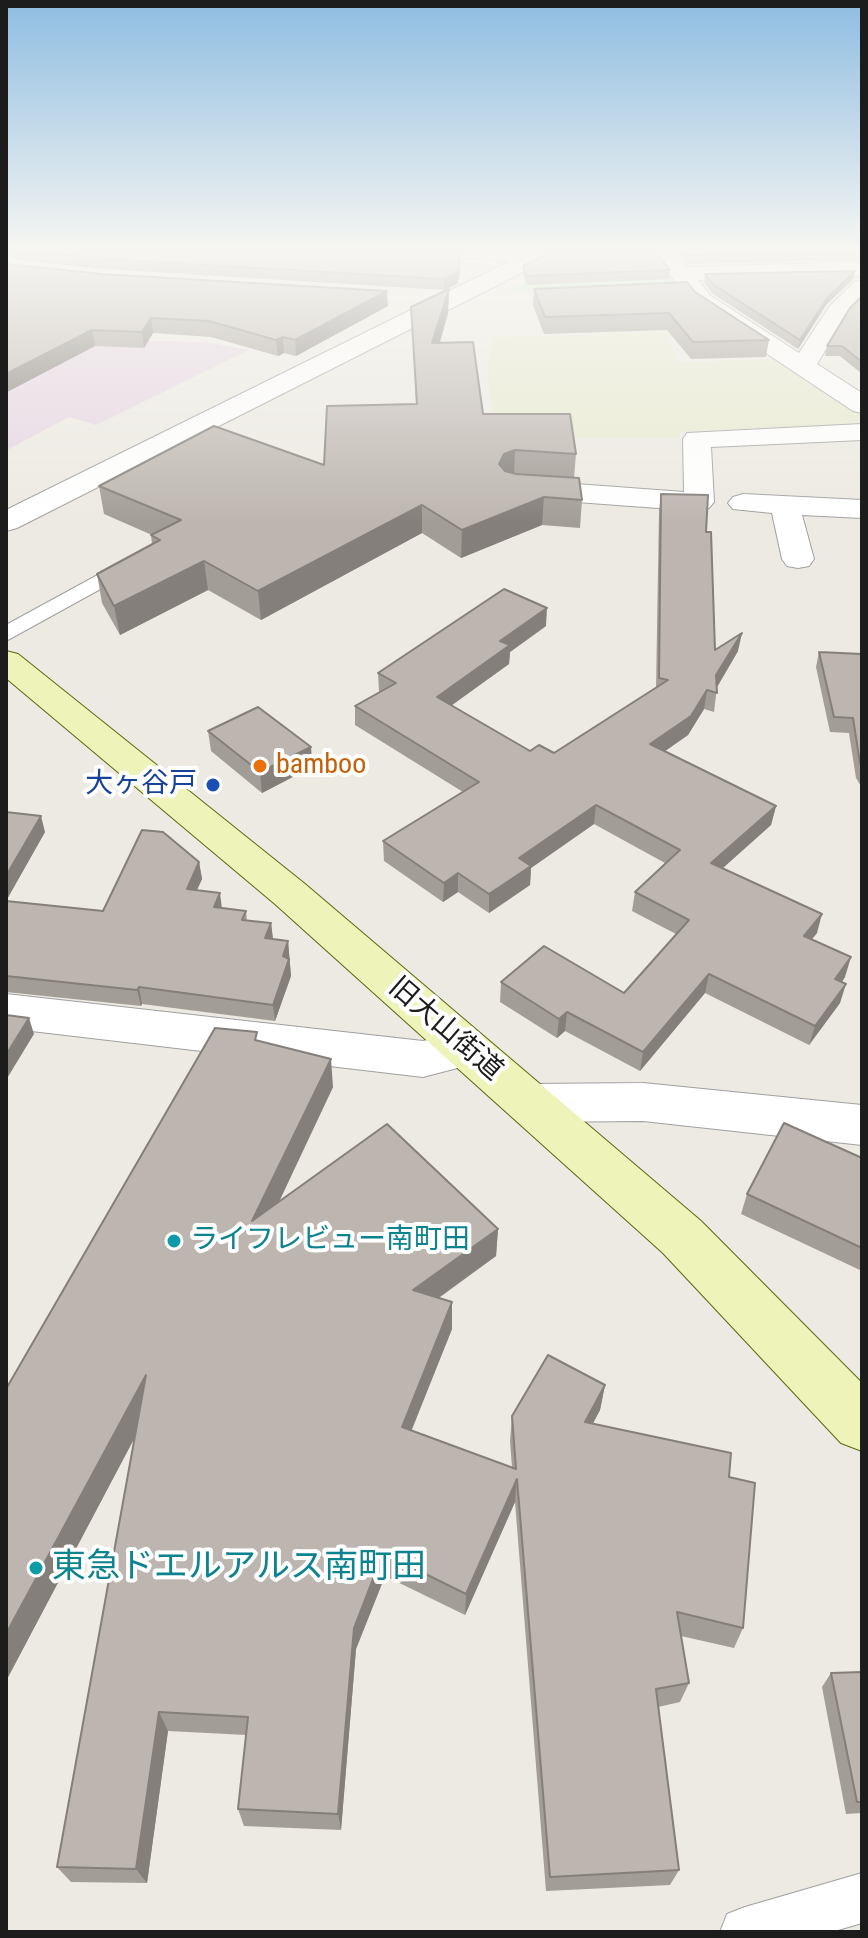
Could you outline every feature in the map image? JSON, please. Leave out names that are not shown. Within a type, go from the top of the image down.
[{"type":"street","points":[[6,522],[362,342]]},
{"type":"street","points":[[768,342],[862,405]]},
{"type":"street","points":[[804,365],[818,342]]},
{"type":"street","points":[[515,489],[699,502],[697,439],[862,432]]},
{"type":"street","points":[[743,503],[862,509]]},
{"type":"street","points":[[785,505],[798,559]]},
{"type":"street","name":"旧大山街道","points":[[6,661],[195,814],[682,1237],[862,1423]]},
{"type":"street","points":[[6,1011],[423,1059],[468,1049]]},
{"type":"street","points":[[529,1103],[643,1102],[862,1125]]},
{"type":"lane","points":[[6,634],[127,565]]},
{"type":"lane","points":[[745,1932],[862,1898]]},
{"type":"shaded area","points":[[6,342],[207,342],[249,350],[96,425],[69,417],[6,448]]},
{"type":"green space","points":[[492,342],[670,342],[679,362],[782,359],[862,413],[862,420],[856,424],[680,432],[679,438],[498,437],[487,377]]},
{"type":"building","points":[[6,342],[68,342],[6,374]]},
{"type":"building","points":[[413,342],[473,342],[483,414],[570,414],[576,454],[515,450],[504,454],[499,464],[505,471],[516,474],[579,478],[582,500],[544,497],[462,530],[422,505],[258,591],[204,561],[114,606],[97,574],[160,540],[151,535],[181,520],[99,486],[214,426],[324,465],[327,406],[417,404]]},
{"type":"building","points":[[829,342],[862,342],[862,362],[842,346],[827,346]]},
{"type":"building","points":[[661,494],[708,495],[706,532],[711,532],[715,650],[742,633],[716,675],[717,693],[707,690],[691,716],[650,744],[776,806],[711,863],[822,914],[804,936],[851,957],[835,979],[846,984],[815,1026],[709,974],[643,1052],[567,1012],[559,1019],[501,982],[544,946],[624,993],[689,920],[635,892],[680,850],[596,805],[519,858],[531,866],[489,894],[458,873],[444,883],[383,841],[479,782],[355,706],[396,683],[378,673],[504,589],[547,608],[500,641],[510,645],[437,697],[530,751],[539,745],[554,753],[668,680],[659,678]]},
{"type":"building","points":[[819,652],[862,654],[862,766],[853,718],[834,717]]},
{"type":"building","points":[[258,707],[311,747],[260,772],[208,731]]},
{"type":"building","points":[[6,812],[41,816],[6,876]]},
{"type":"building","points":[[142,830],[163,832],[199,862],[187,889],[220,893],[214,907],[246,911],[242,920],[271,923],[265,938],[288,941],[283,956],[289,959],[273,1005],[139,987],[137,990],[6,976],[6,901],[103,911]]},
{"type":"building","points":[[6,1015],[29,1018],[6,1055]]},
{"type":"building","points":[[215,1028],[257,1032],[255,1040],[331,1059],[252,1221],[387,1124],[498,1229],[413,1290],[452,1302],[402,1427],[516,1469],[512,1416],[548,1355],[605,1385],[585,1422],[731,1453],[729,1477],[755,1483],[743,1628],[677,1612],[689,1683],[656,1689],[679,1870],[550,1877],[517,1479],[466,1594],[383,1553],[354,1628],[338,1814],[238,1809],[248,1717],[159,1712],[136,1869],[57,1867],[146,1375],[6,1634],[6,1389]]},
{"type":"building","points":[[784,1123],[862,1158],[862,1248],[747,1194]]},
{"type":"building","points":[[862,1672],[862,1802],[857,1802],[831,1673]]},
{"type":"place","name":"bamboo","points":[[260,766]]},
{"type":"place","name":"大ヶ谷戸","points":[[213,785]]},
{"type":"place","name":"ライフレビュー南町田","points":[[174,1241]]},
{"type":"place","name":"東急ドエルアルス南町田","points":[[36,1568]]}]
